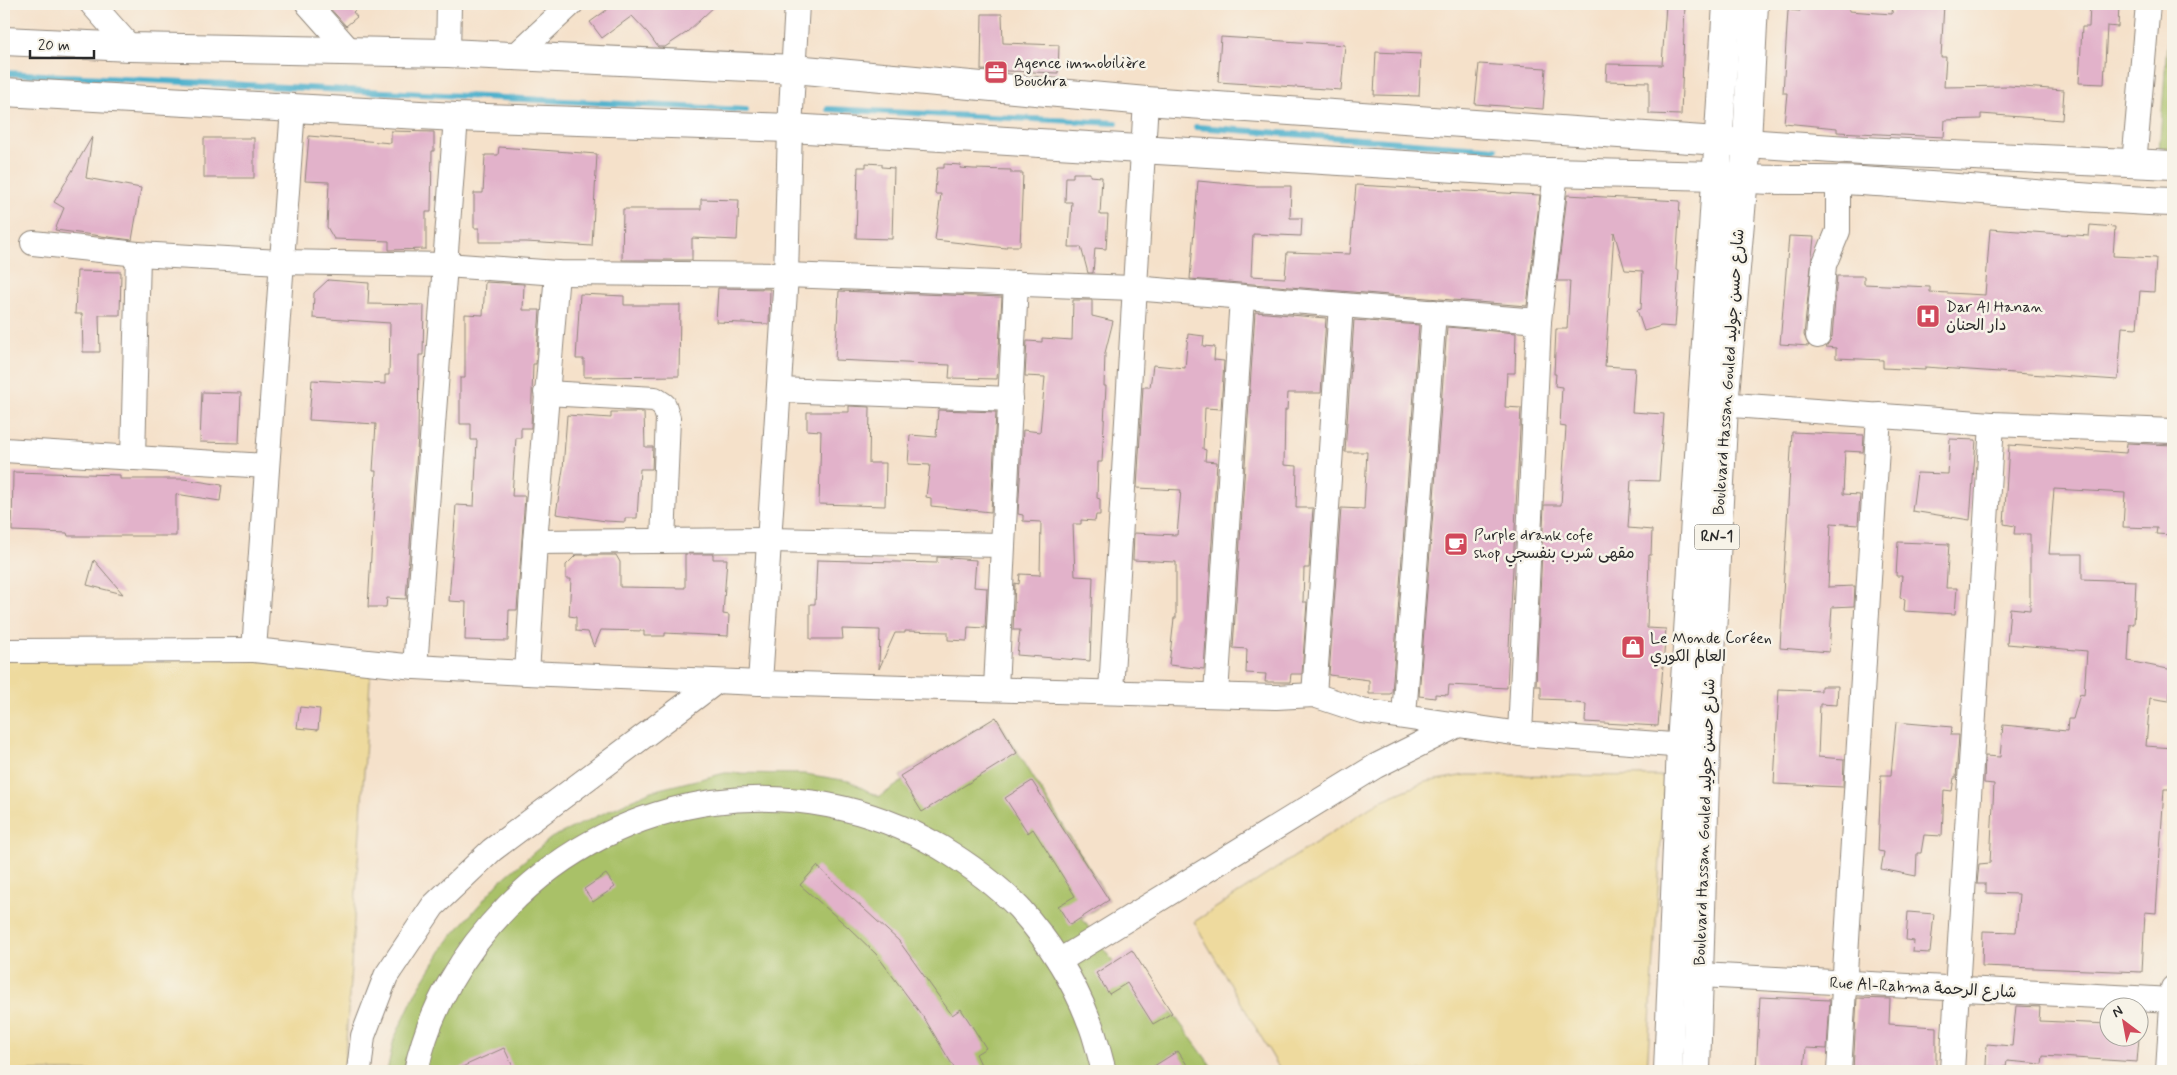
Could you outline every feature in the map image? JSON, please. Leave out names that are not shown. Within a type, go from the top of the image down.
[{"type":"main road","name":"Boulevard Hassan Gouled شارع حسن جوليد","points":[[1727,4],[1718,141],[1730,178]]},
{"type":"main road","name":"Boulevard Hassan Gouled شارع حسن جوليد","points":[[1668,1071],[1672,973],[1694,746],[1714,404],[1730,178],[1747,142],[1754,4]]},
{"type":"main road","points":[[4,41],[130,47],[448,53],[794,69],[1146,101],[1862,151],[2173,166]]},
{"type":"main road","points":[[4,92],[456,117],[790,128],[1142,150],[1556,172],[1838,180],[2081,198],[2173,202]]},
{"type":"main road","name":"Boulevard Hassan Gouled شارع حسن جوليد","points":[[1694,746],[1700,976],[1696,1071]]},
{"type":"street","points":[[92,4],[130,47]]},
{"type":"street","points":[[308,4],[350,50]]},
{"type":"street","points":[[448,4],[448,53]]},
{"type":"street","points":[[516,56],[571,4]]},
{"type":"street","points":[[760,684],[786,275],[790,128],[797,4]]},
{"type":"street","points":[[2134,164],[2148,4]]},
{"type":"street","points":[[1110,691],[1133,288],[1146,101]]},
{"type":"street","points":[[254,650],[292,108]]},
{"type":"street","points":[[415,667],[456,117]]},
{"type":"street","points":[[1520,734],[1539,321],[1556,172]]},
{"type":"street","points":[[1818,336],[1824,266],[1838,231],[1838,180]]},
{"type":"street","points":[[33,243],[138,254],[281,262],[446,265],[557,273],[786,275],[1016,282],[1133,288],[1539,321]]},
{"type":"street","points":[[133,458],[138,254]]},
{"type":"street","points":[[527,673],[546,393],[557,273]]},
{"type":"street","points":[[996,688],[1016,282]]},
{"type":"street","points":[[1216,694],[1242,298]]},
{"type":"street","points":[[1314,696],[1341,305]]},
{"type":"street","points":[[1404,716],[1434,312]]},
{"type":"street","points":[[779,390],[1011,399]]},
{"type":"street","points":[[546,393],[655,399],[664,405],[668,418],[663,541]]},
{"type":"street","points":[[1714,404],[1992,424],[2173,431]]},
{"type":"street","points":[[1839,1071],[1879,415]]},
{"type":"street","points":[[1952,1071],[1992,424]]},
{"type":"street","points":[[4,450],[267,466]]},
{"type":"street","points":[[535,542],[769,540],[1002,545]]},
{"type":"street","points":[[4,650],[254,650],[415,667],[760,684],[996,688],[1276,697],[1314,696],[1362,711],[1404,716],[1456,726],[1520,734],[1694,746]]},
{"type":"street","points":[[359,1071],[363,1036],[386,976],[433,906],[492,850],[716,682]]},
{"type":"street","points":[[1060,961],[1376,766],[1456,726]]},
{"type":"street","points":[[416,1071],[421,1049],[446,987],[483,931],[530,883],[586,844],[638,820],[713,801],[780,798],[847,808],[910,830],[968,864],[983,876],[1018,908],[1060,961],[1090,1021],[1104,1071]]},
{"type":"street","name":"Rue Al-Rahma شارع الرحمة","points":[[1672,973],[1956,990],[2173,1000]]},
{"type":"street","points":[[2168,1071],[2173,988]]},
{"type":"green space","points":[[2170,4],[2173,4],[2173,152],[2159,152]]},
{"type":"green space","points":[[996,717],[1109,900],[1082,918],[1113,962],[1166,1004],[1215,1071],[387,1071],[394,1039],[416,992],[447,942],[499,882],[551,838],[651,791],[725,773],[805,774],[849,781],[879,797],[903,781],[900,776]]},
{"type":"sand","points":[[4,646],[371,667],[344,1071],[4,1071]]},
{"type":"sand","points":[[1466,775],[1665,776],[1647,1071],[1281,1071],[1194,922],[1380,801],[1425,782]]},
{"type":"building","points":[[326,4],[362,4],[353,12],[357,17],[346,26]]},
{"type":"building","points":[[615,4],[717,4],[686,33],[665,47],[658,47],[632,16],[602,38],[590,22]]},
{"type":"building","points":[[1666,4],[1685,4],[1681,115],[1649,114],[1649,82],[1606,81],[1607,64],[1662,65]]},
{"type":"building","points":[[1801,4],[1849,4],[1849,11],[1892,14],[1893,4],[1944,4],[1941,57],[1946,57],[1944,87],[2009,86],[2064,90],[2062,120],[1981,114],[1981,119],[1945,120],[1944,137],[1837,132],[1837,128],[1784,123],[1787,93],[1783,93],[1788,10],[1800,11]]},
{"type":"building","points":[[2090,4],[2119,4],[2118,27],[2107,26],[2104,84],[2079,83],[2082,27],[2089,27]]},
{"type":"building","points":[[982,14],[1002,14],[1003,43],[1059,45],[1058,73],[981,70]]},
{"type":"building","points":[[1221,37],[1345,45],[1341,90],[1218,82]]},
{"type":"building","points":[[1376,52],[1421,54],[1419,96],[1374,95]]},
{"type":"building","points":[[1479,64],[1546,68],[1543,109],[1475,104]]},
{"type":"building","points":[[391,131],[434,132],[431,212],[426,212],[426,249],[389,250],[389,241],[334,239],[327,227],[329,182],[305,181],[309,136],[391,143]]},
{"type":"building","points":[[92,137],[86,178],[141,188],[132,240],[55,230],[64,208],[54,202]]},
{"type":"building","points":[[204,138],[254,138],[254,178],[204,178]]},
{"type":"building","points":[[499,147],[597,154],[592,246],[526,242],[479,242],[479,228],[474,228],[474,193],[483,193],[485,155],[498,155]]},
{"type":"building","points":[[866,163],[882,164],[882,167],[894,168],[892,239],[856,238],[858,167],[866,167]]},
{"type":"building","points":[[944,164],[961,165],[960,168],[1011,170],[1011,173],[1023,173],[1020,246],[1006,246],[1006,248],[935,240],[941,194],[935,194],[937,168],[944,168]]},
{"type":"building","points":[[1073,173],[1090,173],[1090,176],[1102,177],[1100,215],[1108,215],[1106,249],[1095,248],[1093,273],[1088,273],[1081,247],[1069,247],[1072,202],[1065,202],[1066,177],[1073,177]]},
{"type":"building","points":[[1198,181],[1254,186],[1291,186],[1290,218],[1302,218],[1301,236],[1253,234],[1251,276],[1285,278],[1287,252],[1350,254],[1356,185],[1540,195],[1527,306],[1190,279]]},
{"type":"building","points":[[1567,195],[1680,201],[1676,270],[1679,271],[1675,327],[1661,326],[1644,331],[1637,310],[1641,309],[1643,271],[1625,270],[1614,232],[1605,366],[1635,368],[1632,412],[1664,414],[1659,481],[1631,480],[1628,528],[1652,530],[1651,555],[1649,555],[1647,628],[1666,629],[1658,726],[1585,722],[1586,704],[1565,702],[1565,700],[1541,699],[1541,686],[1536,686],[1544,505],[1561,505],[1566,427],[1560,426],[1562,387],[1555,386],[1556,374],[1554,374],[1556,329],[1567,329],[1570,281],[1557,281]]},
{"type":"building","points":[[701,199],[739,200],[737,240],[692,238],[692,260],[622,260],[623,209],[701,209]]},
{"type":"building","points":[[2090,225],[2115,227],[2113,256],[2156,258],[2154,292],[2140,291],[2137,328],[2122,327],[2118,380],[1925,367],[1925,370],[1883,368],[1883,360],[1836,358],[1836,348],[1826,347],[1832,337],[1837,276],[1864,276],[1864,284],[1930,287],[1930,292],[1985,295],[1990,229],[2089,236]]},
{"type":"building","points":[[1789,236],[1814,237],[1804,335],[1809,346],[1780,344]]},
{"type":"building","points":[[77,271],[121,272],[120,315],[99,315],[100,352],[83,352],[82,314],[75,314]]},
{"type":"building","points":[[328,280],[369,283],[368,304],[424,305],[423,355],[419,355],[418,437],[406,599],[387,598],[386,607],[368,607],[376,471],[373,471],[376,424],[309,420],[312,380],[385,384],[385,375],[389,375],[390,323],[313,318],[314,293]]},
{"type":"building","points":[[485,282],[524,284],[523,310],[540,310],[536,364],[533,364],[531,428],[521,428],[521,438],[516,438],[512,496],[525,496],[517,610],[509,610],[508,641],[465,640],[466,602],[449,601],[456,505],[474,506],[477,440],[471,440],[471,424],[460,424],[460,378],[465,378],[465,314],[483,315]]},
{"type":"building","points":[[718,288],[770,289],[769,324],[716,322]]},
{"type":"building","points":[[839,291],[1002,297],[997,379],[949,378],[950,365],[835,360]]},
{"type":"building","points":[[580,294],[624,296],[624,305],[680,305],[679,376],[584,377],[584,359],[576,359]]},
{"type":"building","points":[[1073,300],[1092,300],[1092,316],[1113,321],[1105,353],[1104,386],[1106,386],[1102,462],[1098,462],[1097,498],[1100,499],[1100,515],[1096,515],[1095,521],[1081,520],[1081,524],[1073,524],[1075,576],[1093,577],[1090,661],[1017,655],[1020,630],[1013,630],[1015,583],[1019,584],[1020,574],[1040,575],[1041,522],[1023,521],[1023,515],[1018,514],[1023,430],[1040,432],[1045,377],[1025,376],[1027,341],[1042,342],[1042,338],[1072,340]]},
{"type":"building","points":[[1255,312],[1326,318],[1321,393],[1288,393],[1287,410],[1285,410],[1284,465],[1297,466],[1296,508],[1313,508],[1309,568],[1304,568],[1303,602],[1307,602],[1302,674],[1291,674],[1290,682],[1265,682],[1266,674],[1246,673],[1247,649],[1233,648]]},
{"type":"building","points":[[1354,320],[1419,325],[1392,693],[1390,694],[1369,694],[1369,680],[1329,675],[1341,508],[1364,509],[1367,452],[1345,452]]},
{"type":"building","points":[[1447,327],[1516,333],[1515,373],[1507,373],[1505,407],[1521,408],[1507,688],[1449,685],[1448,695],[1435,694],[1435,698],[1419,696]]},
{"type":"building","points":[[1188,334],[1204,336],[1203,346],[1215,347],[1214,360],[1224,361],[1221,409],[1205,408],[1203,449],[1206,450],[1205,461],[1217,462],[1204,669],[1169,665],[1174,618],[1176,618],[1176,562],[1133,560],[1134,533],[1177,535],[1181,490],[1137,488],[1143,387],[1150,387],[1153,365],[1185,368]]},
{"type":"building","points":[[202,392],[241,393],[239,443],[200,442]]},
{"type":"building","points":[[849,406],[870,407],[869,463],[886,463],[885,506],[819,504],[821,431],[807,430],[807,412],[849,412]]},
{"type":"building","points":[[938,410],[996,412],[991,512],[931,506],[931,498],[926,497],[930,465],[908,464],[910,435],[936,437]]},
{"type":"building","points":[[611,412],[644,412],[645,447],[653,447],[652,469],[640,469],[637,518],[625,518],[625,522],[556,514],[563,469],[567,415],[611,418]]},
{"type":"building","points":[[1792,432],[1864,435],[1863,452],[1845,451],[1843,494],[1860,495],[1858,525],[1831,523],[1828,587],[1855,586],[1854,606],[1832,607],[1829,652],[1780,648]]},
{"type":"building","points":[[1950,439],[1976,440],[1970,520],[1912,511],[1917,473],[1948,474]]},
{"type":"building","points":[[2127,443],[2173,445],[2173,535],[2156,534],[2157,528],[2123,527],[2125,493],[2054,489],[2049,554],[2082,554],[2082,579],[2136,581],[2134,624],[2130,624],[2128,661],[2173,670],[2169,701],[2150,698],[2146,746],[2173,748],[2173,789],[2164,789],[2156,913],[2145,912],[2142,972],[1982,966],[1983,931],[2016,932],[2019,894],[1986,893],[1986,884],[1977,884],[1979,864],[1990,863],[1994,784],[1984,783],[1985,756],[2000,757],[2003,725],[2067,731],[2068,719],[2073,719],[2080,694],[2084,695],[2087,651],[2007,644],[2010,608],[2030,610],[2030,534],[2014,534],[2015,526],[2004,524],[2009,445],[2126,453]]},
{"type":"building","points":[[13,472],[120,475],[120,479],[184,479],[222,485],[220,501],[176,494],[176,536],[68,536],[67,533],[12,531]]},
{"type":"building","points":[[1898,542],[1949,544],[1946,588],[1957,588],[1955,614],[1904,611],[1905,599],[1900,598],[1902,576],[1896,576]]},
{"type":"building","points":[[685,554],[713,554],[713,559],[727,559],[723,614],[729,615],[728,636],[665,633],[665,636],[644,636],[644,631],[601,630],[594,647],[588,632],[576,631],[576,617],[569,616],[571,579],[566,579],[566,565],[576,555],[616,555],[620,562],[620,587],[685,588]]},
{"type":"building","points":[[937,557],[976,560],[974,587],[987,588],[985,628],[968,627],[967,641],[948,640],[948,632],[905,631],[905,633],[895,633],[879,669],[880,630],[842,629],[843,639],[810,639],[810,604],[815,604],[817,560],[937,563]]},
{"type":"building","points":[[94,560],[123,594],[87,585]]},
{"type":"building","points":[[1821,686],[1838,686],[1837,705],[1820,704],[1818,757],[1844,759],[1843,787],[1774,784],[1779,689],[1821,691]]},
{"type":"building","points":[[300,707],[320,709],[318,730],[297,728]]},
{"type":"building","points":[[996,717],[1017,753],[922,812],[900,776]]},
{"type":"building","points":[[1896,722],[1952,727],[1951,735],[1959,735],[1956,778],[1954,778],[1952,791],[1944,790],[1942,836],[1924,835],[1921,853],[1917,853],[1916,876],[1881,869],[1884,852],[1878,851],[1881,775],[1891,775]]},
{"type":"building","points":[[1032,781],[1109,900],[1070,925],[1058,906],[1075,896],[1033,829],[1028,833],[1005,798]]},
{"type":"building","points":[[817,866],[899,941],[952,1015],[961,1009],[986,1048],[976,1054],[984,1071],[956,1071],[926,1021],[876,954],[800,885]]},
{"type":"building","points":[[606,874],[615,887],[593,902],[584,889]]},
{"type":"building","points":[[1908,912],[1934,914],[1930,953],[1913,952],[1914,941],[1906,940]]},
{"type":"building","points":[[1132,950],[1172,1013],[1153,1024],[1127,983],[1109,994],[1096,973]]},
{"type":"building","points":[[1760,997],[1830,1000],[1827,1049],[1806,1048],[1804,1071],[1756,1071]]},
{"type":"building","points":[[1857,998],[1890,999],[1889,1024],[1936,1027],[1936,1071],[1853,1071]]},
{"type":"building","points":[[2016,1006],[2040,1007],[2039,1021],[2100,1024],[2100,1048],[2138,1048],[2137,1062],[2043,1056],[2042,1064],[2007,1061],[2006,1067],[1986,1066],[1987,1044],[2012,1046]]},
{"type":"building","points":[[504,1048],[515,1071],[453,1071]]},
{"type":"building","points":[[1178,1051],[1191,1071],[1146,1071]]},
{"type":"waterway","points":[[4,73],[746,110]]},
{"type":"waterway","points":[[828,109],[1116,123]]},
{"type":"waterway","points":[[1196,127],[1496,149]]},
{"type":"place","name":"Agence immobilière Bouchra","points":[[996,72]]},
{"type":"place","name":"Dar Al Hanan دار الحنان","points":[[1928,316]]},
{"type":"place","name":"Purple drank cofe shop مقهى شرب بنفسجي","points":[[1456,544]]},
{"type":"place","name":"Le Monde Coréen العالم الكوري","points":[[1633,647]]}]
